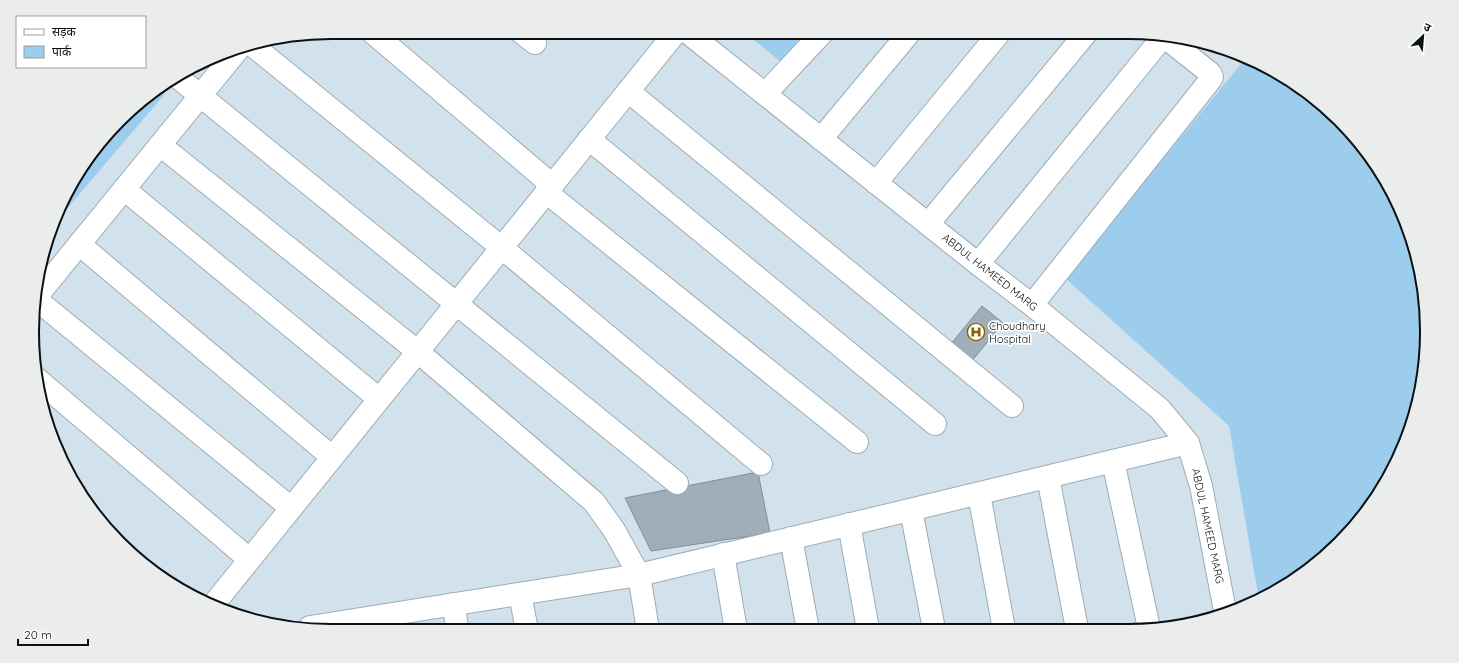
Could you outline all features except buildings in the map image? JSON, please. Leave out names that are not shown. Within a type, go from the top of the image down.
[{"type":"street","points":[[380,39],[549,189],[857,442]]},
{"type":"street","points":[[217,600],[670,39]]},
{"type":"street","name":"ABDUL HAMEED MARG","points":[[697,39],[978,264],[1032,305],[1160,410],[1188,443],[1201,486],[1224,607]]},
{"type":"street","points":[[765,94],[816,39]]},
{"type":"street","points":[[821,139],[904,39]]},
{"type":"street","points":[[876,183],[994,39]]},
{"type":"street","points":[[928,224],[1081,39]]},
{"type":"street","points":[[978,264],[1159,41]]},
{"type":"street","points":[[1032,305],[1211,80],[1212,77],[1210,73],[1172,43]]},
{"type":"street","points":[[257,49],[502,248],[760,464]]},
{"type":"street","points":[[43,289],[232,57]]},
{"type":"street","points":[[181,80],[677,483]]},
{"type":"street","points":[[628,91],[1012,406]]},
{"type":"street","points":[[589,139],[935,424]]},
{"type":"street","points":[[160,145],[417,351],[594,502],[614,530],[638,574],[647,624]]},
{"type":"street","points":[[124,189],[378,399]]},
{"type":"street","points":[[79,244],[332,457]]},
{"type":"street","points":[[41,303],[291,508]]},
{"type":"street","points":[[45,386],[249,560]]},
{"type":"street","points":[[366,624],[384,623],[453,604],[638,574],[1188,443]]},
{"type":"street","points":[[1113,461],[1147,623]]},
{"type":"street","points":[[1048,477],[1076,624]]},
{"type":"street","points":[[978,494],[1003,624]]},
{"type":"street","points":[[911,510],[933,624]]},
{"type":"street","points":[[850,524],[867,624]]},
{"type":"street","points":[[790,538],[807,624]]},
{"type":"street","points":[[723,554],[735,624]]},
{"type":"street","points":[[520,594],[526,624]]},
{"type":"street","points":[[453,604],[457,624]]},
{"type":"green space","points":[[753,39],[799,39],[781,62]]},
{"type":"green space","points":[[1242,62],[1274,78],[1306,99],[1334,125],[1360,153],[1381,185],[1398,220],[1404,237],[1410,256],[1417,293],[1420,332],[1419,351],[1410,407],[1398,443],[1390,461],[1381,478],[1360,510],[1334,538],[1306,564],[1258,594],[1229,426],[1065,278]]},
{"type":"green space","points":[[161,93],[164,95],[65,211],[78,185],[99,153],[125,125],[153,99]]},
{"type":"place","name":"Choudhary Hospital","points":[[976,332]]}]
